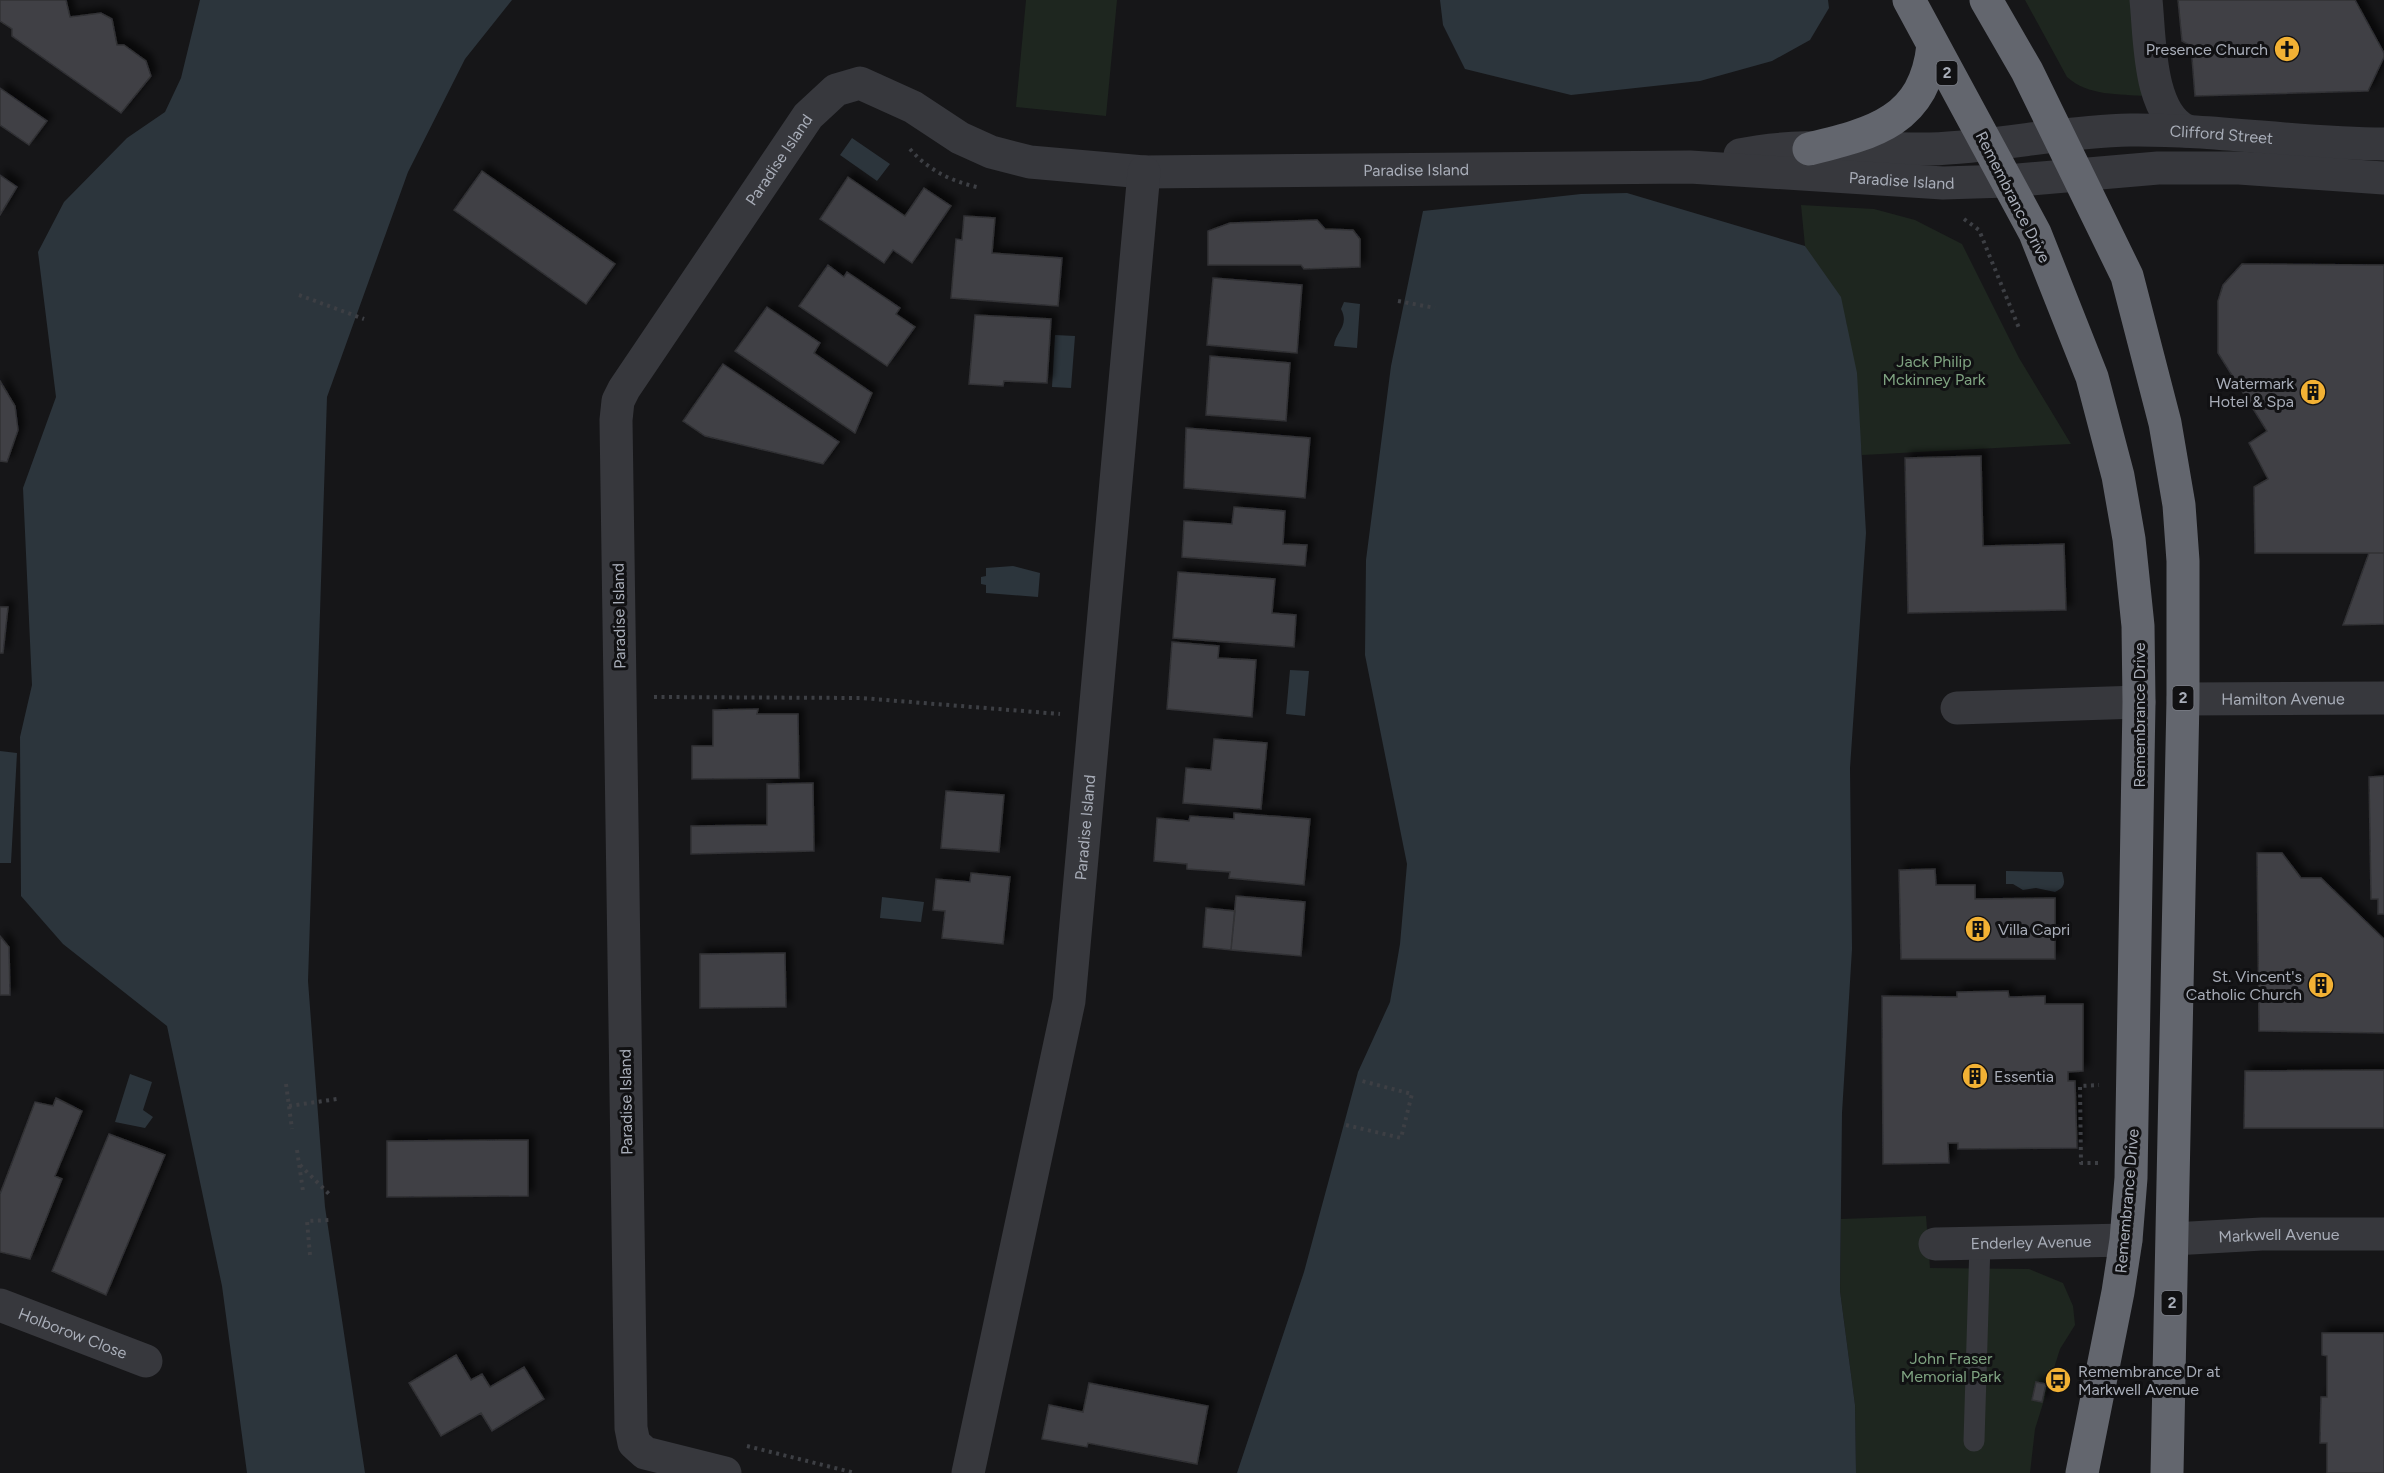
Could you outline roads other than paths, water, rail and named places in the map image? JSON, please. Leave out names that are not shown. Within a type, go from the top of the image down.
[{"type":"highway","name":"Remembrance Drive","points":[[1909,0],[2035,233],[2092,377],[2110,446],[2134,572],[2138,626],[2139,702],[2133,1134],[2126,1240],[2082,1473]]},
{"type":"highway","name":"2","points":[[1986,0],[2027,71],[2127,276],[2165,423],[2179,505],[2183,561],[2183,699],[2174,1239],[2167,1473]]},
{"type":"highway","points":[[1809,149],[1864,133],[1896,117],[1910,104],[1924,85],[1929,71],[1932,45]]},
{"type":"street","points":[[2145,0],[2159,97],[2171,122],[2187,131]]},
{"type":"street","name":"Paradise Island","points":[[725,1473],[645,1453],[634,1443],[631,1428],[618,401],[818,104],[836,90],[860,83],[913,107],[960,138],[991,152],[1030,162],[1144,172],[1690,167],[1926,183],[2007,181],[2077,175]]},
{"type":"street","name":"Clifford Street","points":[[1987,146],[2126,130],[2187,131],[2335,143],[2384,144]]},
{"type":"street","name":"Paradise Island","points":[[1690,167],[1754,152],[1987,146]]},
{"type":"street","name":"Clifford Street","points":[[2077,175],[2158,168],[2239,168],[2384,178]]},
{"type":"street","name":"Paradise Island","points":[[968,1473],[1069,1001],[1144,172]]},
{"type":"street","name":"Hamilton Avenue","points":[[2183,699],[2384,698]]},
{"type":"street","points":[[1957,708],[2139,702]]},
{"type":"street","name":"Markwell Avenue","points":[[2174,1239],[2262,1234],[2384,1234]]},
{"type":"street","name":"Enderley Avenue","points":[[1935,1244],[2126,1240]]},
{"type":"street","name":"Holborow Close","points":[[0,1305],[146,1361]]},
{"type":"lane","points":[[1974,1442],[1980,1243]]},
{"type":"place","name":"Presence Church","points":[[2287,49]]},
{"type":"place","name":"Watermark Hotel & Spa","points":[[2313,392]]},
{"type":"place","name":"Villa Capri","points":[[1978,929]]},
{"type":"place","name":"St. Vincent's Catholic Church","points":[[2321,985]]},
{"type":"place","name":"Essentia","points":[[1975,1076]]},
{"type":"place","name":"Remembrance Dr at Markwell Avenue","points":[[2058,1380]]},
{"type":"park label","name":"Jack Philip Mckinney Park","points":[[1934,370]]},
{"type":"park label","name":"John Fraser Memorial Park","points":[[1951,1367]]}]
